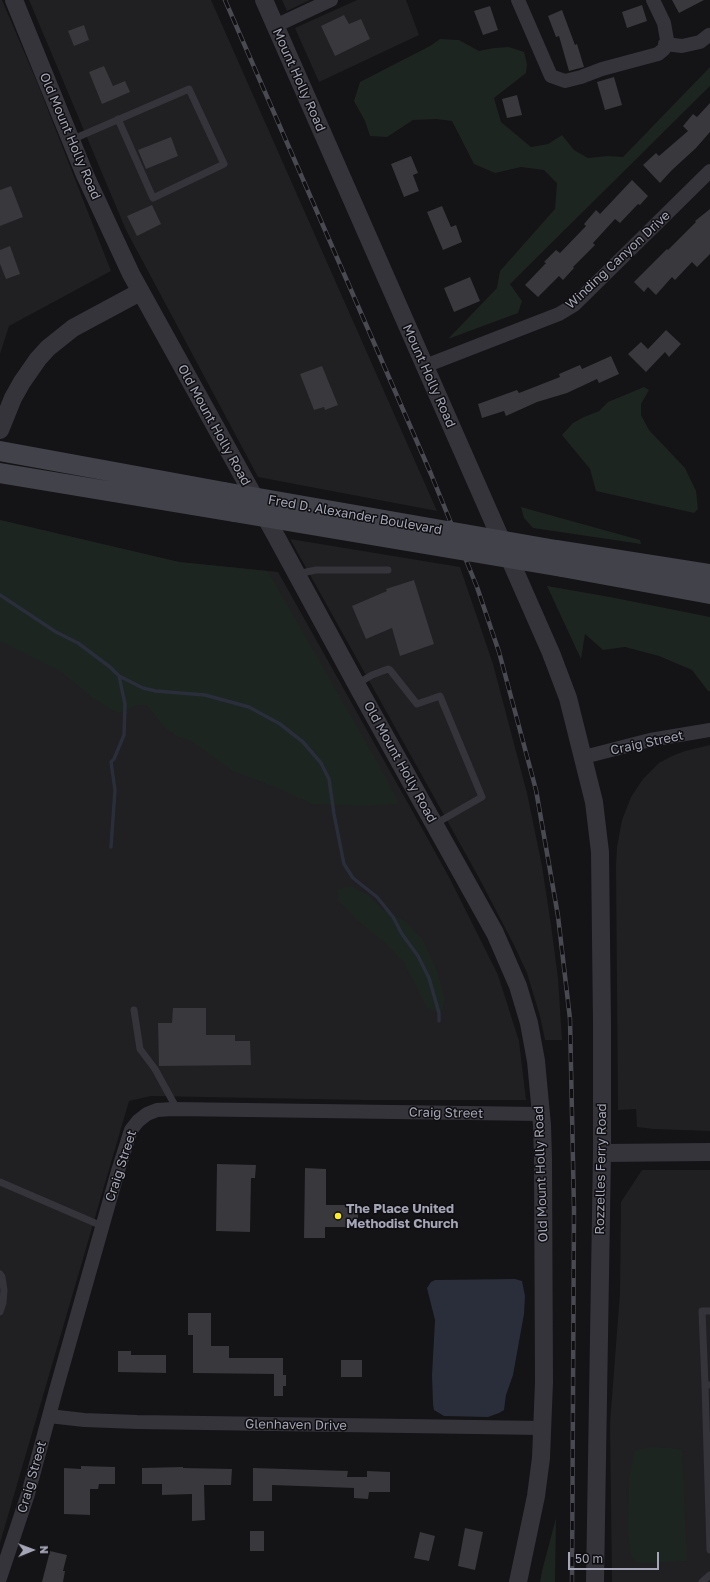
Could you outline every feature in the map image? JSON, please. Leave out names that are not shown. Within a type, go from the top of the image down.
[{"type":"main road","name":"Fred D. Alexander Boulevard","points":[[0,451],[224,492],[559,559],[710,594]]},
{"type":"main road","name":"Fred D. Alexander Boulevard","points":[[0,473],[234,512],[559,559],[710,574]]},
{"type":"street","name":"Old Mount Holly Road","points":[[14,0],[89,182],[140,292],[495,933],[518,986],[529,1023],[536,1061],[543,1159],[544,1382],[542,1428],[536,1496],[518,1582]]},
{"type":"street","name":"Mount Holly Road","points":[[264,0],[552,654],[568,698],[584,757]]},
{"type":"street","points":[[275,26],[331,0]]},
{"type":"street","points":[[518,0],[551,76],[565,81],[602,69],[658,54],[664,49],[667,40],[664,23],[653,0]]},
{"type":"street","points":[[665,44],[682,46],[700,42],[709,35]]},
{"type":"street","name":"Winding Canyon Drive","points":[[425,366],[559,314],[574,305],[710,172]]},
{"type":"street","points":[[0,430],[13,398],[22,382],[38,359],[48,348],[73,328],[140,292]]},
{"type":"street","name":"Craig Street","points":[[584,757],[650,740],[710,730]]},
{"type":"street","name":"Rozzelles Ferry Road","points":[[584,757],[594,802],[600,859],[602,1153],[595,1582]]},
{"type":"street","name":"Craig Street","points":[[0,1578],[28,1494],[102,1226],[131,1130],[138,1121],[147,1114],[157,1110],[177,1109],[540,1114]]},
{"type":"street","points":[[602,1153],[710,1152]]},
{"type":"street","name":"Glenhaven Drive","points":[[49,1416],[84,1420],[145,1422],[542,1428]]},
{"type":"lane","points":[[71,140],[118,119],[189,88],[224,164],[153,198],[118,119]]},
{"type":"lane","points":[[297,574],[316,570],[388,570]]},
{"type":"lane","points":[[356,684],[372,675],[388,669],[417,704],[440,696],[482,797],[435,824]]},
{"type":"lane","points":[[134,1010],[140,1049],[155,1069],[177,1109]]},
{"type":"lane","points":[[0,1182],[102,1226]]},
{"type":"lane","points":[[0,1274],[2,1277],[4,1290],[0,1312]]},
{"type":"lane","points":[[710,1311],[702,1311],[708,1410],[710,1550]]},
{"type":"lane","points":[[702,1582],[710,1576]]},
{"type":"shaded area","points":[[0,0],[2,0],[37,82],[111,271],[9,326],[0,354]]},
{"type":"shaded area","points":[[29,0],[211,0],[437,511],[258,477],[126,230]]},
{"type":"shaded area","points":[[282,0],[310,0],[287,11]]},
{"type":"shaded area","points":[[357,0],[406,0],[419,35],[319,82],[295,28]]},
{"type":"shaded area","points":[[440,39],[459,40],[479,51],[509,47],[524,52],[527,64],[526,73],[494,98],[501,122],[531,147],[548,144],[562,135],[574,150],[588,158],[608,156],[623,157],[710,67],[710,86],[510,284],[522,301],[518,313],[448,339],[497,288],[500,271],[555,209],[557,183],[544,170],[521,167],[495,173],[474,164],[452,121],[436,119],[413,120],[387,137],[370,136],[365,121],[354,101],[360,82],[430,46]]},
{"type":"shaded area","points":[[644,387],[649,390],[641,404],[641,415],[649,430],[685,468],[696,491],[698,509],[694,513],[596,491],[590,469],[562,435],[573,423],[599,411],[608,402]]},
{"type":"shaded area","points":[[521,507],[640,540],[641,544],[533,528],[524,518]]},
{"type":"shaded area","points":[[0,520],[179,562],[278,572],[450,879],[498,975],[519,1041],[526,1100],[363,1100],[151,1096],[129,1101],[0,1543]]},
{"type":"shaded area","points":[[0,520],[179,562],[268,571],[382,770],[399,804],[362,806],[312,804],[275,787],[234,772],[191,741],[176,736],[163,726],[147,705],[138,705],[119,713],[93,698],[60,671],[0,641]]},
{"type":"shaded area","points":[[290,539],[460,567],[493,664],[527,793],[542,866],[551,925],[558,978],[562,1040],[545,1040],[540,1016],[527,973],[513,943],[478,876]]},
{"type":"shaded area","points":[[547,586],[710,617],[710,691],[708,691],[692,670],[659,656],[625,647],[603,650],[585,634],[581,659]]},
{"type":"shaded area","points":[[710,745],[710,1131],[637,1127],[636,1109],[618,1110],[616,865],[617,847],[622,820],[631,797],[643,779],[659,763],[685,751]]},
{"type":"shaded area","points":[[351,886],[368,895],[382,909],[405,921],[423,940],[437,970],[445,999],[443,1009],[439,1013],[427,1008],[404,963],[386,944],[357,920],[338,900],[338,889]]},
{"type":"shaded area","points":[[642,1170],[710,1170],[710,1582],[612,1582],[610,1423],[620,1293],[621,1202]]},
{"type":"shaded area","points":[[652,1447],[682,1449],[687,1561],[645,1563],[636,1562],[631,1556],[628,1532],[629,1477],[635,1450]]},
{"type":"shaded area","points":[[556,1518],[555,1582],[540,1582],[542,1571]]},
{"type":"water","points":[[515,1279],[522,1281],[525,1296],[524,1314],[513,1375],[506,1395],[504,1410],[488,1417],[444,1416],[434,1410],[433,1404],[432,1375],[435,1320],[427,1288],[431,1282],[435,1280]]},
{"type":"building","points":[[672,0],[704,0],[679,13]]},
{"type":"building","points":[[642,5],[647,21],[627,28],[622,12]]},
{"type":"building","points":[[490,6],[498,30],[483,35],[474,11]]},
{"type":"building","points":[[562,10],[575,45],[577,44],[584,67],[569,71],[559,36],[556,37],[548,16]]},
{"type":"building","points":[[344,15],[349,24],[361,19],[370,39],[335,56],[321,26]]},
{"type":"building","points":[[84,25],[89,40],[74,46],[68,31]]},
{"type":"building","points":[[104,66],[113,86],[125,81],[130,92],[102,104],[89,72]]},
{"type":"building","points":[[614,77],[622,105],[605,110],[597,82]]},
{"type":"building","points":[[517,95],[522,115],[507,118],[502,99]]},
{"type":"building","points":[[710,103],[710,132],[696,148],[660,183],[643,165],[656,153],[659,156],[688,131],[683,126],[693,114],[697,117]]},
{"type":"building","points":[[171,137],[178,156],[146,169],[138,150]]},
{"type":"building","points":[[411,156],[418,173],[413,175],[419,191],[404,197],[391,164]]},
{"type":"building","points":[[632,180],[648,196],[620,223],[615,219],[593,243],[595,245],[573,267],[574,268],[563,280],[559,276],[538,297],[525,285],[556,250],[560,253],[586,226],[584,224],[596,210],[600,214]]},
{"type":"building","points":[[11,186],[23,217],[0,226],[0,190]]},
{"type":"building","points":[[152,205],[161,224],[137,236],[127,216]]},
{"type":"building","points":[[442,206],[451,227],[456,225],[462,242],[443,250],[427,212]]},
{"type":"building","points":[[710,209],[710,254],[697,267],[692,262],[675,280],[672,277],[656,295],[648,287],[644,292],[634,282],[696,222],[695,221]]},
{"type":"building","points":[[10,246],[20,274],[6,279],[0,264],[0,250]]},
{"type":"building","points":[[470,277],[480,301],[454,312],[444,288]]},
{"type":"building","points":[[666,330],[681,344],[669,357],[665,352],[646,372],[628,354],[641,342],[648,349]]},
{"type":"building","points":[[611,356],[619,374],[599,383],[597,379],[567,393],[537,402],[506,416],[504,411],[482,418],[478,404],[517,390],[519,393],[560,377],[559,374],[580,365],[582,369]]},
{"type":"building","points":[[322,366],[338,405],[325,410],[324,407],[314,410],[300,374]]},
{"type":"building","points":[[414,580],[434,644],[400,656],[392,628],[366,639],[352,606],[387,591],[386,589]]},
{"type":"building","points":[[173,1008],[206,1008],[206,1035],[235,1035],[235,1041],[250,1041],[251,1065],[159,1066],[158,1023],[172,1023]]},
{"type":"building","points":[[217,1164],[256,1165],[255,1178],[251,1178],[250,1232],[216,1231]]},
{"type":"building","points":[[305,1168],[326,1169],[326,1205],[358,1205],[358,1227],[325,1227],[325,1238],[304,1238]]},
{"type":"building","points":[[188,1313],[211,1313],[211,1346],[229,1346],[229,1358],[283,1358],[283,1375],[286,1375],[286,1386],[283,1386],[283,1396],[274,1396],[274,1374],[193,1373],[193,1335],[188,1335]]},
{"type":"building","points":[[118,1351],[131,1351],[131,1355],[166,1355],[166,1373],[118,1372]]},
{"type":"building","points":[[341,1360],[362,1360],[362,1377],[341,1377]]},
{"type":"building","points":[[81,1466],[115,1467],[115,1484],[99,1484],[98,1489],[90,1489],[90,1515],[64,1514],[64,1468],[81,1469]]},
{"type":"building","points":[[183,1467],[232,1469],[231,1485],[204,1485],[205,1520],[192,1521],[192,1494],[162,1495],[162,1484],[142,1484],[142,1468]]},
{"type":"building","points":[[253,1468],[348,1471],[347,1477],[367,1477],[367,1471],[390,1472],[390,1492],[369,1492],[368,1499],[354,1498],[354,1488],[272,1485],[272,1501],[253,1501]]},
{"type":"building","points":[[465,1528],[483,1532],[475,1570],[458,1566]]},
{"type":"building","points":[[250,1531],[264,1531],[264,1551],[250,1551]]},
{"type":"building","points":[[420,1532],[435,1536],[429,1561],[414,1558]]},
{"type":"building","points":[[50,1551],[67,1555],[63,1571],[65,1571],[63,1582],[42,1582]]},
{"type":"waterway","points":[[0,595],[56,632],[78,643],[110,667],[119,676],[143,688],[156,691],[205,695],[249,707],[280,724],[303,742],[321,763],[329,779],[344,864],[353,878],[377,897],[393,917],[402,934],[418,956],[429,978],[439,1013],[439,1021]]},
{"type":"waterway","points":[[111,847],[115,790],[111,762],[114,759],[124,735],[125,704],[119,676]]},
{"type":"railway","points":[[225,0],[431,474],[477,587],[499,652],[536,790],[558,916],[570,1019],[574,1209],[572,1582]]},
{"type":"place","name":"The Place United Methodist Church","points":[[338,1216]]}]
